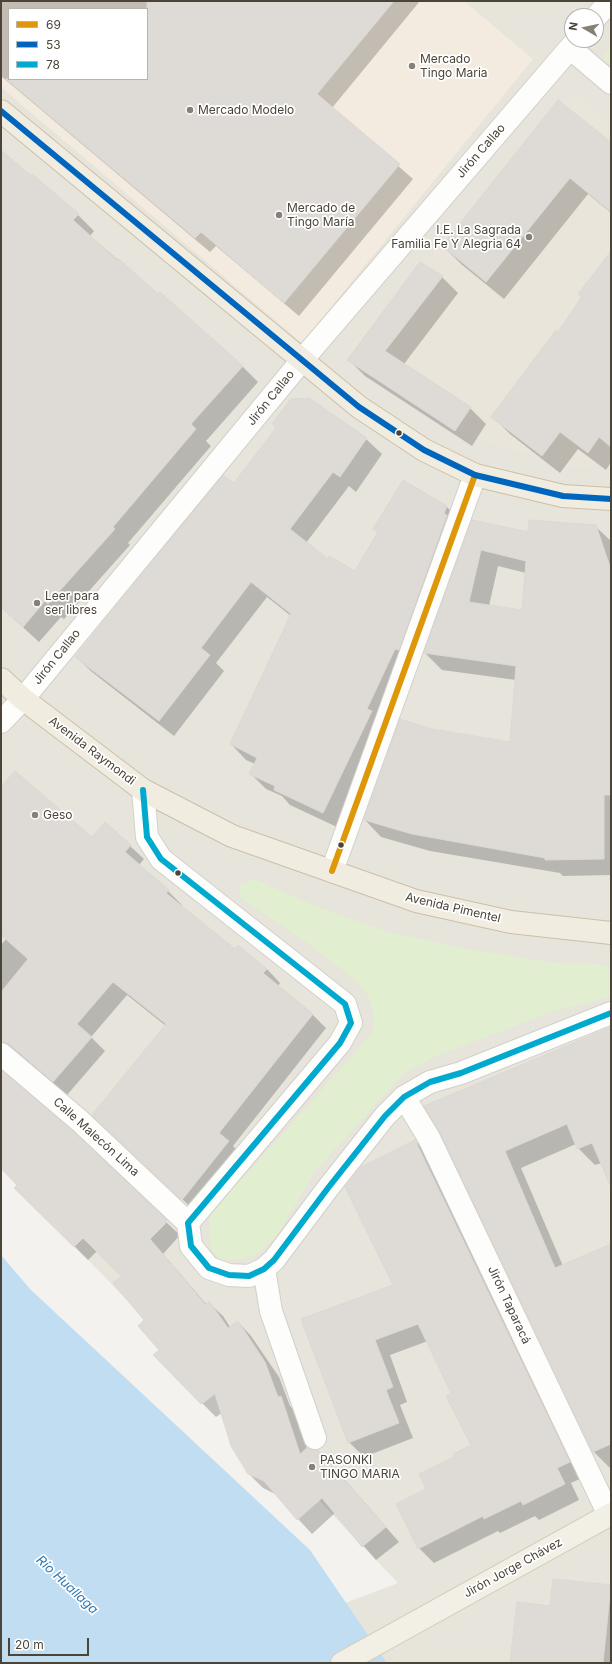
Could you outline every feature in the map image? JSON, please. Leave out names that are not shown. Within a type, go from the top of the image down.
[{"type":"highway","points":[[1,111],[359,407],[424,450],[475,475],[563,496],[611,499]]},
{"type":"highway","name":"Avenida Raymondi","points":[[1,679],[23,699],[143,790],[232,836]]},
{"type":"highway","name":"Avenida Pimentel","points":[[232,836],[416,901],[511,922],[611,933]]},
{"type":"main road","name":"Jirón Jorge Chávez","points":[[342,1663],[610,1514]]},
{"type":"street","name":"Jirón Callao","points":[[1,722],[23,699],[302,359],[570,48]]},
{"type":"street","points":[[577,48],[611,83]]},
{"type":"street","points":[[332,871],[475,475]]},
{"type":"street","points":[[143,790],[147,837],[161,858],[345,1004],[352,1023],[340,1043],[188,1223],[191,1246],[209,1268],[230,1275],[249,1276],[264,1269],[274,1260],[385,1116],[404,1097],[430,1082],[461,1073],[611,1013]]},
{"type":"street","name":"Calle Malecón Lima","points":[[1,1054],[80,1121],[188,1223]]},
{"type":"street","name":"Jirón Taparacá","points":[[404,1097],[429,1138],[610,1514]]},
{"type":"street","points":[[264,1269],[271,1311],[315,1438]]},
{"type":"shaded area","points":[[1,1],[611,1],[611,1663],[186,1663],[398,1583],[1,1169]]},
{"type":"shaded area","name":"Mercado de Tingo María","points":[[1,1],[464,1],[533,59],[302,343],[1,87]]},
{"type":"shaded area","name":"I.E. La Sagrada Familia Fe Y Alegria 64","points":[[573,94],[611,124],[611,465],[576,468],[482,441],[422,410],[347,350]]},
{"type":"green space","points":[[611,47],[611,66],[602,58]]},
{"type":"green space","points":[[254,879],[318,907],[388,932],[472,950],[556,963],[600,964],[611,968],[611,995],[593,1002],[554,1011],[434,1057],[404,1073],[314,1173],[276,1237],[259,1253],[241,1260],[220,1259],[211,1249],[209,1231],[211,1215],[221,1200],[261,1158],[372,1033],[374,1018],[369,997],[354,979],[306,942],[241,898],[239,886]]},
{"type":"water","name":"Río Huallaga","points":[[1,1255],[30,1289],[310,1550],[387,1663],[1,1663]]},
{"type":"building","name":"Mercado de Tingo María","points":[[147,1],[394,1],[317,94],[400,164],[284,303],[201,232],[195,238],[6,79],[148,80]]},
{"type":"building","points":[[558,100],[611,142],[611,212],[570,178],[486,282],[442,246]]},
{"type":"building","points":[[1,150],[79,214],[73,220],[118,261],[119,259],[158,294],[160,292],[243,366],[191,424],[196,429],[113,527],[115,529],[48,604],[45,601],[23,627],[1,607]]},
{"type":"building","points":[[611,251],[611,447],[599,437],[588,453],[560,432],[542,456],[491,417],[556,330],[558,332],[582,297],[578,294]]},
{"type":"building","points":[[420,262],[443,276],[385,351],[471,407],[455,431],[347,360]]},
{"type":"building","points":[[309,398],[367,438],[340,477],[333,472],[290,529],[328,559],[329,556],[355,571],[378,532],[373,529],[403,480],[447,506],[444,514],[447,515],[399,650],[395,649],[367,709],[372,711],[323,813],[274,790],[275,786],[249,774],[257,758],[230,744],[291,614],[251,582],[201,648],[210,655],[159,721],[75,657],[223,475],[234,483],[276,428],[272,424],[291,399]]},
{"type":"building","points":[[472,520],[528,532],[529,520],[596,525],[611,570],[611,795],[604,795],[604,859],[545,860],[545,858],[412,834],[364,820],[400,719],[432,729],[510,742],[516,666],[424,653]],"holes":[[[481,550],[526,561],[522,610],[469,602]]]},
{"type":"building","points":[[15,771],[92,837],[105,822],[131,845],[125,852],[169,890],[166,893],[235,949],[238,945],[267,969],[263,973],[313,1014],[219,1133],[229,1141],[182,1200],[92,1115],[166,1024],[113,982],[77,1024],[92,1037],[53,1082],[9,1044],[1,1042],[1,992],[28,959],[1,935],[1,787]]},
{"type":"building","points":[[611,1027],[611,1187],[592,1143],[577,1149],[567,1124],[505,1151],[555,1268],[611,1244],[611,1444],[593,1452],[440,1133],[424,1106]]},
{"type":"building","points":[[1,1070],[72,1130],[167,1220],[150,1239],[206,1305],[209,1301],[228,1328],[238,1321],[265,1362],[278,1397],[281,1396],[300,1454],[307,1448],[318,1450],[386,1527],[362,1547],[322,1498],[297,1520],[264,1481],[248,1474],[231,1446],[215,1394],[201,1404],[153,1355],[159,1350],[138,1326],[144,1320],[113,1283],[121,1276],[83,1238],[74,1247],[14,1188],[17,1185],[1,1168]]},
{"type":"building","points":[[415,1140],[570,1462],[557,1468],[565,1484],[523,1505],[521,1501],[484,1519],[483,1516],[418,1549],[396,1504],[426,1489],[419,1474],[454,1457],[453,1454],[471,1445],[446,1396],[451,1393],[418,1324],[375,1340],[393,1387],[386,1390],[399,1423],[348,1443],[301,1319],[393,1285],[345,1187],[361,1167]]},
{"type":"building","points":[[553,1579],[611,1585],[603,1663],[510,1663],[517,1602],[550,1606]]},
{"type":"transit line","name":"53","points":[[1,111],[359,407],[424,450],[475,475],[563,496],[611,499]]},
{"type":"transit line","name":"69","points":[[332,871],[475,475]]},
{"type":"transit line","name":"78","points":[[143,790],[147,837],[161,859],[345,1004],[351,1023],[340,1043],[188,1223],[191,1246],[209,1268],[229,1275],[249,1276],[264,1269],[274,1260],[385,1116],[404,1097],[430,1082],[461,1073],[611,1013]]},
{"type":"place","name":"Mercado Tingo Maria","points":[[412,66]]},
{"type":"place","name":"Mercado Modelo","points":[[190,110]]},
{"type":"place","name":"Mercado de Tingo María","points":[[279,215]]},
{"type":"place","name":"I.E. La Sagrada Familia Fe Y Alegria 64","points":[[529,237]]},
{"type":"place","name":"Leer para ser libres","points":[[37,603]]},
{"type":"place","name":"Geso","points":[[35,815]]},
{"type":"place","name":"PASONKI TINGO MARIA","points":[[312,1467]]}]
